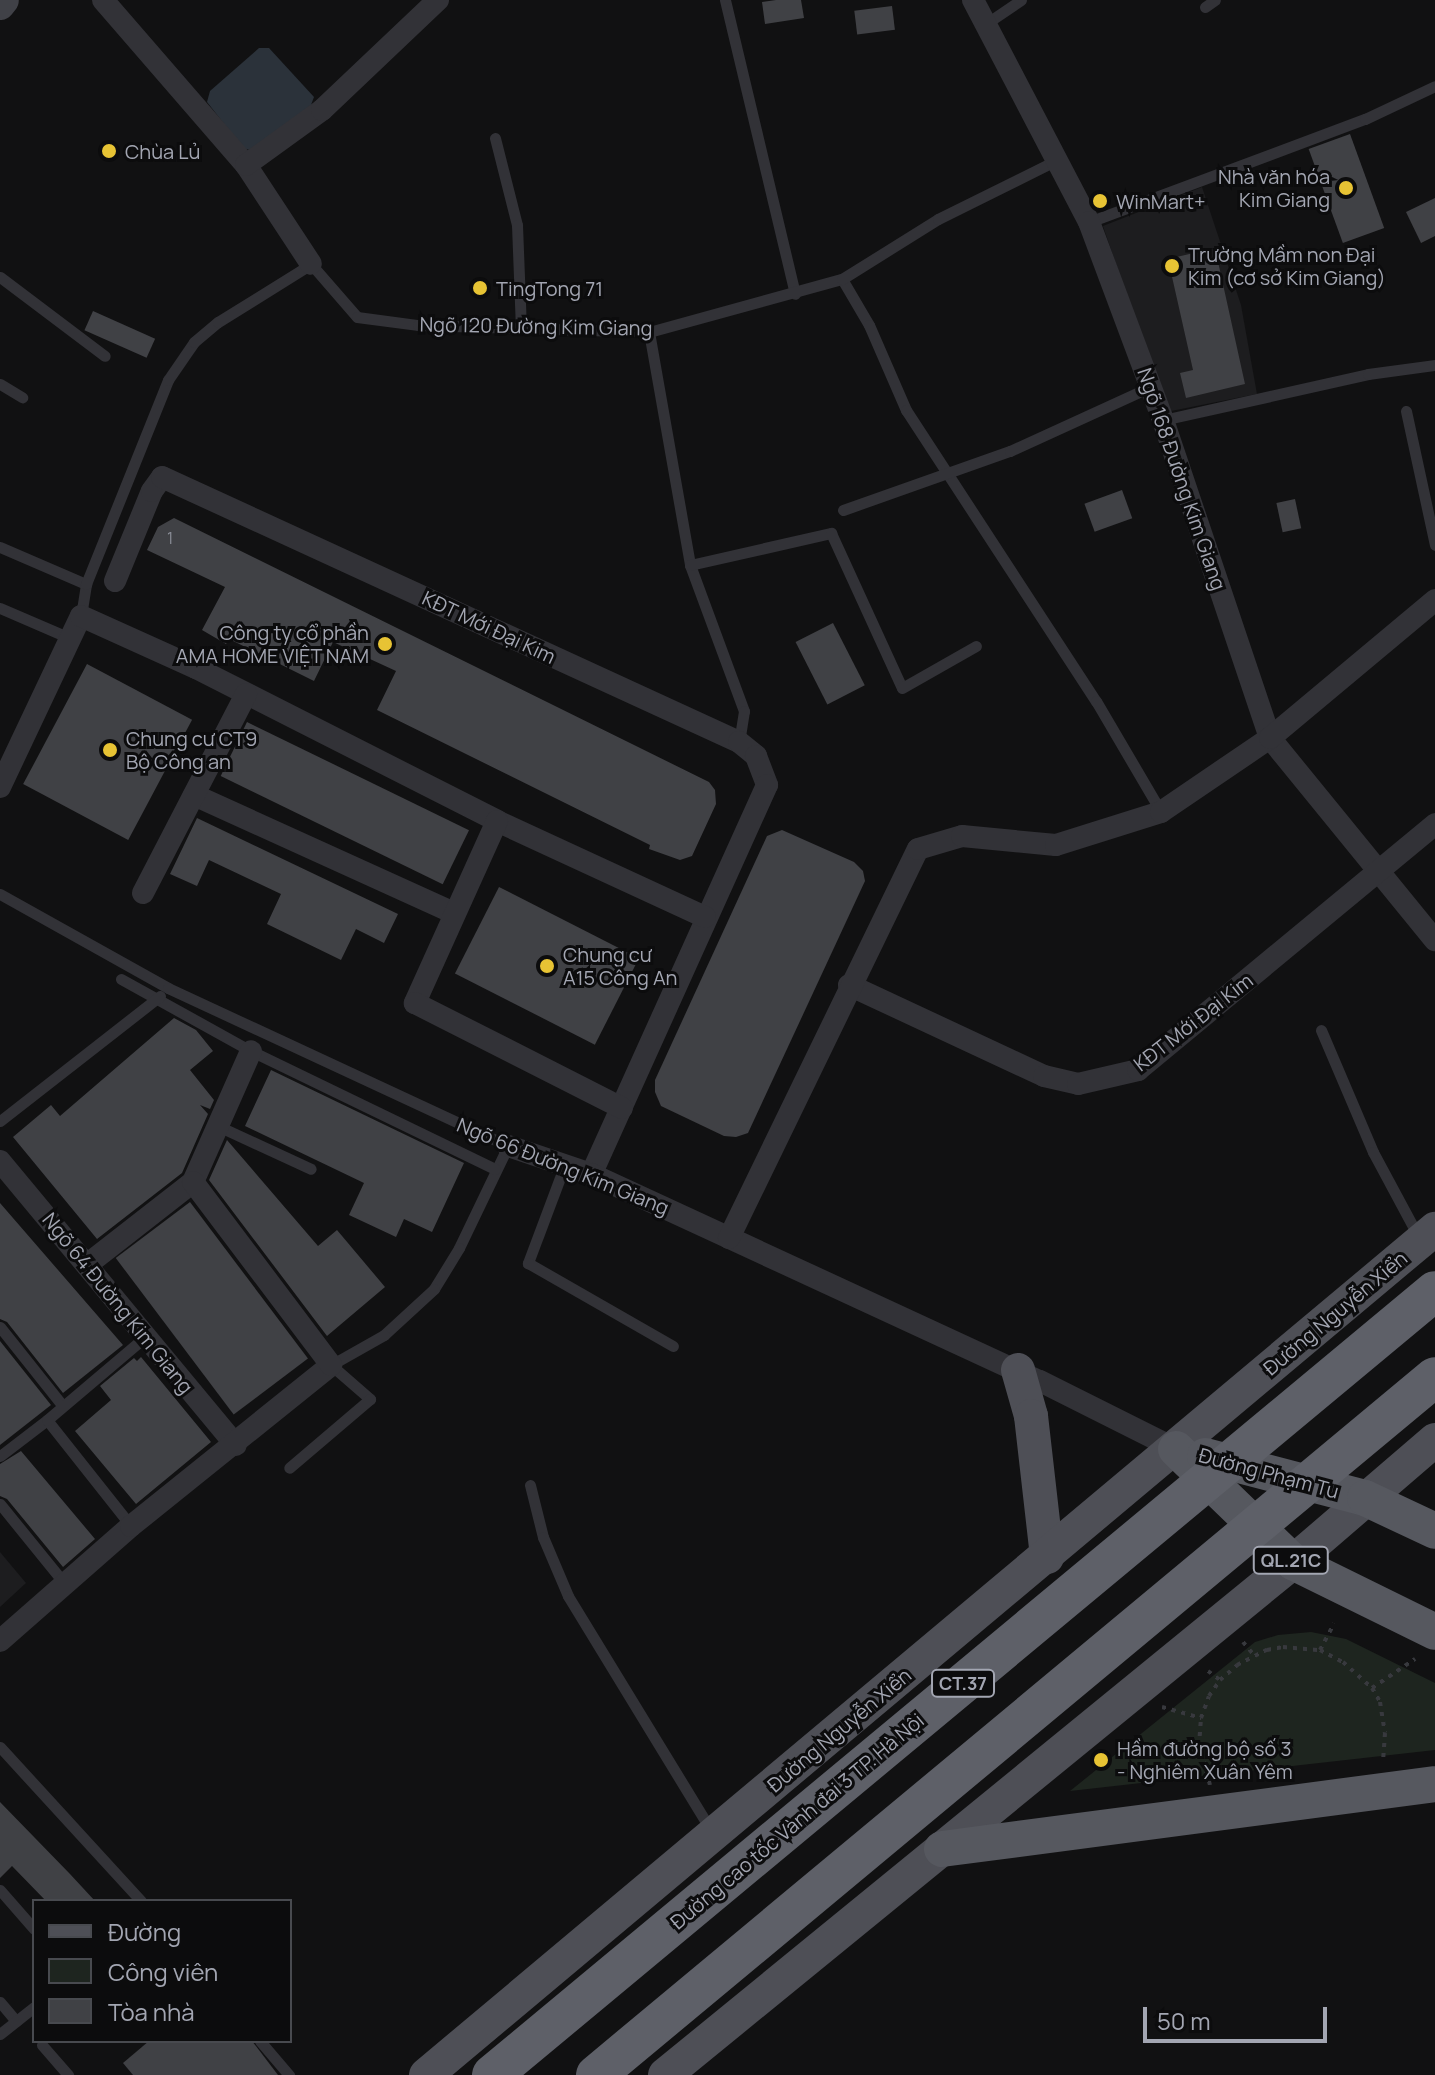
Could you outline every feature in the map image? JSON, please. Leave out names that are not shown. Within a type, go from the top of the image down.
[{"type":"highway","name":"Đường cao tốc Vành đai 3 TP. Hà Nội","points":[[492,2075],[1435,1291]]},
{"type":"highway","points":[[596,2075],[1435,1377]]},
{"type":"highway","name":"Đường Phạm Tu","points":[[1176,1449],[1365,1498],[1435,1531]]},
{"type":"highway","name":"Đường Phạm Tu","points":[[1176,1449],[1293,1562],[1425,1645]]},
{"type":"highway","points":[[942,1849],[1435,1784]]},
{"type":"main road","points":[[0,5],[4,0]]},
{"type":"main road","name":"Đường Nguyễn Xiển","points":[[426,2075],[1428,1235]]},
{"type":"main road","points":[[1018,1370],[1031,1416],[1047,1557]]},
{"type":"main road","points":[[665,2075],[1293,1562],[1435,1440]]},
{"type":"main road","points":[[613,2075],[683,2019],[740,2014]]},
{"type":"street","name":"Ngõ 120 Đường Kim Giang","points":[[103,0],[246,165],[311,264]]},
{"type":"street","points":[[246,165],[322,110],[438,0]]},
{"type":"street","name":"Ngõ 168 Đường Kim Giang","points":[[973,0],[1089,222],[1163,420],[1270,738]]},
{"type":"street","name":"KĐT Mới Đại Kim","points":[[115,581],[152,491],[162,477],[739,742],[756,756],[767,785],[591,1174]]},
{"type":"street","points":[[729,1238],[849,985],[918,849],[962,836],[1056,845],[1161,812],[1270,738],[1435,600]]},
{"type":"street","points":[[0,787],[81,616],[246,694],[497,821],[705,917]]},
{"type":"street","points":[[143,893],[246,694]]},
{"type":"street","points":[[1270,738],[1435,940]]},
{"type":"street","points":[[194,795],[454,913]]},
{"type":"street","points":[[497,821],[415,1003],[622,1108]]},
{"type":"street","name":"KĐT Mới Đại Kim","points":[[849,985],[1044,1076],[1078,1084],[1138,1070],[1435,824]]},
{"type":"street","points":[[88,1264],[193,1182],[251,1051]]},
{"type":"street","name":"Ngõ 66 Đường Kim Giang","points":[[508,1146],[591,1174],[1018,1370],[1176,1449]]},
{"type":"street","name":"Ngõ 64 Đường Kim Giang","points":[[5,1176],[88,1264],[236,1445]]},
{"type":"street","points":[[0,1641],[131,1526],[236,1445],[331,1365],[193,1182]]},
{"type":"lane","points":[[725,0],[795,294]]},
{"type":"lane","points":[[987,23],[1021,0]]},
{"type":"lane","points":[[1089,222],[1365,119],[1435,86]]},
{"type":"lane","points":[[495,138],[517,225],[521,328]]},
{"type":"lane","name":"Ngõ 120 Đường Kim Giang","points":[[311,264],[357,317],[418,325],[649,332],[842,279],[938,219],[1057,160]]},
{"type":"lane","points":[[81,616],[86,584],[168,380],[194,342],[218,322],[311,264]]},
{"type":"lane","points":[[0,277],[105,356]]},
{"type":"lane","points":[[842,279],[869,325],[906,410],[1096,701],[1161,812]]},
{"type":"lane","points":[[649,332],[690,565],[744,711],[739,742]]},
{"type":"lane","points":[[1163,420],[1368,374],[1435,365]]},
{"type":"lane","points":[[0,384],[22,397]]},
{"type":"lane","points":[[843,510],[1010,451],[1150,387]]},
{"type":"lane","points":[[1406,411],[1435,545]]},
{"type":"lane","points":[[690,565],[831,533],[902,688],[976,646]]},
{"type":"lane","points":[[0,547],[86,584]]},
{"type":"lane","points":[[0,608],[72,639]]},
{"type":"lane","name":"Ngõ 66 Đường Kim Giang","points":[[0,894],[168,988],[508,1146]]},
{"type":"lane","points":[[121,979],[251,1051],[495,1169]]},
{"type":"lane","points":[[0,1121],[168,988]]},
{"type":"lane","points":[[1321,1030],[1373,1152],[1428,1235]]},
{"type":"lane","points":[[218,1126],[311,1169]]},
{"type":"lane","points":[[289,1468],[370,1399],[331,1365],[384,1335],[434,1289],[459,1248],[508,1146]]},
{"type":"lane","points":[[564,1167],[528,1263],[673,1346]]},
{"type":"lane","points":[[0,1327],[62,1405]]},
{"type":"lane","points":[[0,1456],[145,1337]]},
{"type":"lane","points":[[47,1420],[131,1526]]},
{"type":"lane","points":[[530,1485],[543,1537],[568,1596],[713,1834]]},
{"type":"lane","points":[[0,1504],[65,1584]]},
{"type":"lane","points":[[0,1747],[139,1899]]},
{"type":"lane","points":[[0,1890],[32,1927]]},
{"type":"lane","points":[[0,2002],[16,2021]]},
{"type":"lane","points":[[0,2034],[32,2009]]},
{"type":"lane","points":[[262,2043],[289,2075]]},
{"type":"lane","points":[[42,2045],[68,2075]]},
{"type":"path","points":[[1320,1650],[1334,1624]]},
{"type":"path","points":[[1243,1642],[1254,1655]]},
{"type":"path","points":[[1372,1688],[1425,1645]]},
{"type":"path","points":[[1210,1785],[1199,1746],[1201,1718],[1220,1680],[1254,1655],[1283,1647],[1320,1650],[1343,1662],[1372,1688],[1380,1702],[1385,1733],[1383,1764]]},
{"type":"path","points":[[1208,1671],[1220,1680]]},
{"type":"path","points":[[1162,1707],[1201,1718]]},
{"type":"shaded area","points":[[259,48],[269,48],[314,97],[311,105],[253,151],[243,148],[207,102],[210,91]]},
{"type":"shaded area","name":"Trường Mầm non Đại Kim (cơ sở Kim Giang)","points":[[1202,187],[1241,305],[1257,394],[1166,412],[1103,226]]},
{"type":"shaded area","points":[[0,1552],[26,1583],[0,1607]]},
{"type":"green space","points":[[1311,1632],[1346,1639],[1435,1683],[1435,1750],[1070,1791],[1255,1642],[1278,1635]]},
{"type":"building","points":[[801,0],[804,18],[765,24],[762,2]]},
{"type":"building","points":[[892,6],[895,30],[857,34],[854,11]]},
{"type":"building","name":"Nhà văn hóa Kim Giang","points":[[1350,134],[1384,228],[1343,243],[1309,149]]},
{"type":"building","points":[[1435,198],[1435,236],[1421,243],[1406,212]]},
{"type":"building","points":[[1215,248],[1245,384],[1186,398],[1180,373],[1193,370],[1168,259]]},
{"type":"building","points":[[93,311],[155,339],[147,358],[84,330]]},
{"type":"building","points":[[1122,490],[1132,518],[1095,532],[1084,504]]},
{"type":"building","points":[[1295,499],[1301,528],[1283,532],[1276,503]]},
{"type":"building","points":[[174,518],[709,782],[715,790],[716,804],[692,856],[680,860],[649,849],[650,845],[377,710],[396,671],[333,642],[314,681],[229,639],[226,644],[202,630],[225,587],[147,550],[158,527]]},
{"type":"building","points":[[833,623],[865,685],[827,704],[796,642]]},
{"type":"building","name":"Chung cư CT9 Bộ Công an","points":[[87,664],[192,720],[128,840],[23,784]]},
{"type":"building","points":[[247,722],[469,830],[443,884],[221,776]]},
{"type":"building","points":[[197,818],[398,914],[384,943],[356,929],[341,960],[267,924],[281,894],[209,860],[197,886],[170,874]]},
{"type":"building","points":[[782,830],[854,862],[863,871],[865,881],[748,1133],[736,1137],[724,1136],[661,1106],[655,1092],[655,1080],[767,836]]},
{"type":"building","name":"Chung cư A15 Công An","points":[[499,887],[639,958],[595,1045],[455,973]]},
{"type":"building","points":[[174,1018],[196,1030],[213,1051],[190,1070],[214,1100],[210,1109],[200,1105],[208,1114],[182,1173],[97,1239],[13,1137],[51,1105],[60,1116]]},
{"type":"building","points":[[271,1070],[464,1163],[432,1232],[404,1219],[396,1237],[349,1215],[364,1183],[245,1126]]},
{"type":"building","points":[[227,1140],[318,1246],[337,1230],[385,1287],[327,1336],[209,1180]]},
{"type":"building","points":[[190,1202],[308,1359],[234,1415],[116,1258]]},
{"type":"building","points":[[0,1203],[123,1345],[63,1393],[7,1322],[0,1319]]},
{"type":"building","points":[[0,1341],[51,1405],[0,1445]]},
{"type":"building","points":[[141,1357],[211,1442],[136,1504],[75,1431],[111,1400],[100,1386],[134,1358],[137,1361]]},
{"type":"building","points":[[21,1451],[95,1539],[63,1567],[7,1499],[0,1496],[0,1464]]},
{"type":"building","points":[[0,1802],[93,1899],[44,1899],[12,1866],[0,1878]]},
{"type":"building","points":[[147,2043],[254,2043],[278,2075],[133,2075],[123,2063]]},
{"type":"place","name":"Chùa Lủ","points":[[109,151]]},
{"type":"place","name":"Nhà văn hóa Kim Giang","points":[[1346,188]]},
{"type":"place","name":"WinMart+","points":[[1100,201]]},
{"type":"place","name":"Trường Mầm non Đại Kim (cơ sở Kim Giang)","points":[[1172,266]]},
{"type":"place","name":"TingTong 71","points":[[480,288]]},
{"type":"place","name":"Công ty cổ phần AMA HOME VIỆT NAM","points":[[385,644]]},
{"type":"place","name":"Chung cư CT9 Bộ Công an","points":[[110,750]]},
{"type":"place","name":"Chung cư A15 Công An","points":[[547,966]]},
{"type":"place","name":"Hầm đường bộ số 3 - Nghiêm Xuân Yêm","points":[[1101,1760]]}]
